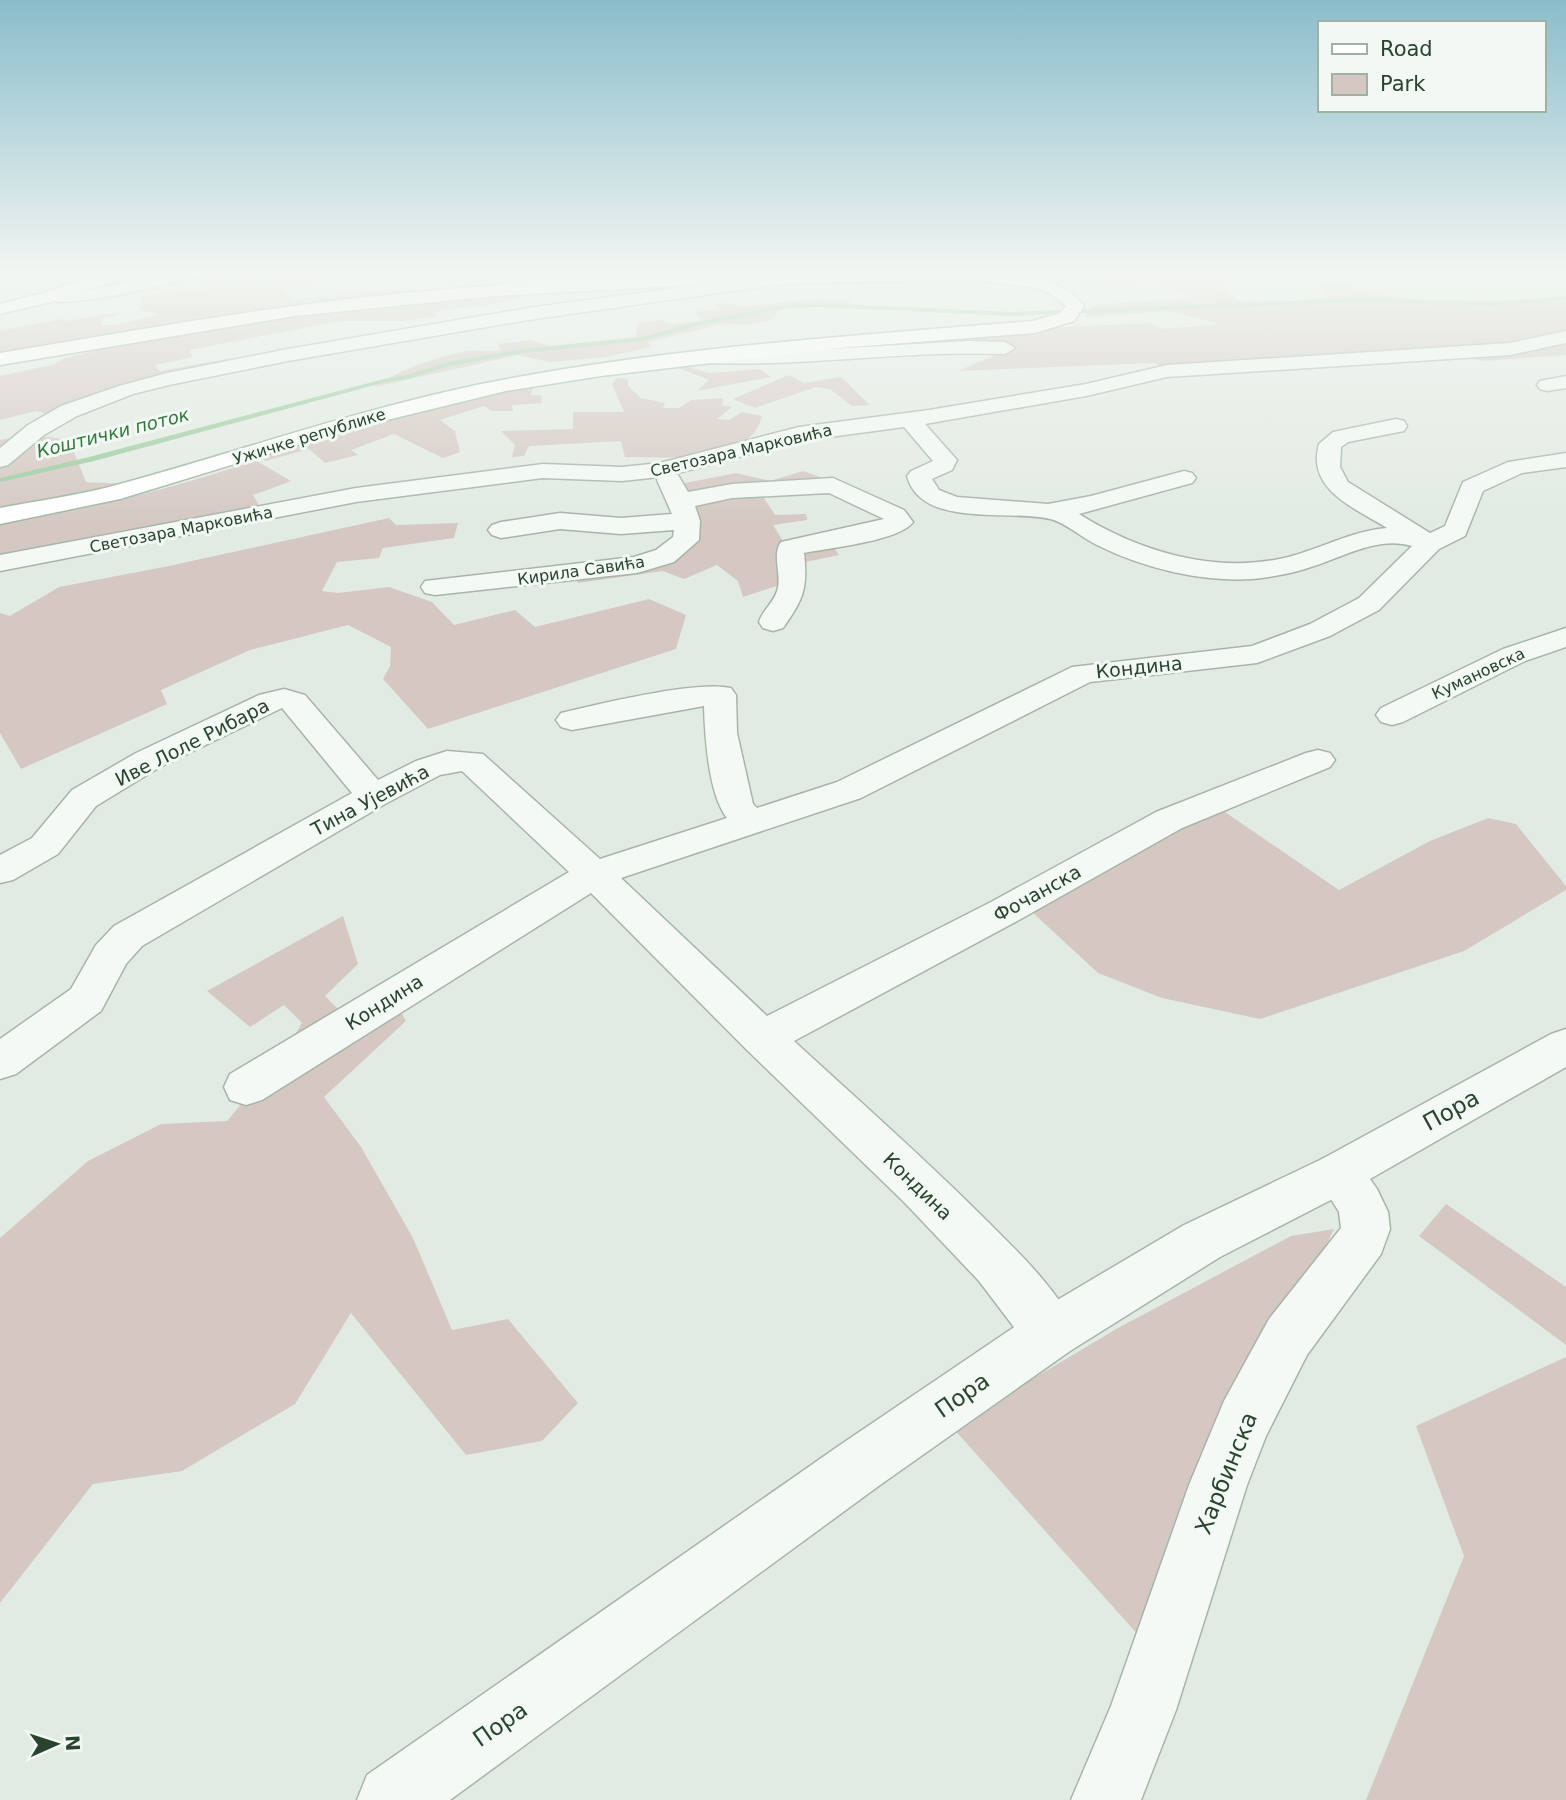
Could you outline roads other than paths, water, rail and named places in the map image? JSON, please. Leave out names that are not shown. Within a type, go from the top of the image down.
[{"type":"main road","name":"Ужичке републике","points":[[0,359],[18,356]]},
{"type":"main road","name":"Ужичке републике","points":[[0,516],[111,494],[339,425],[461,394],[551,377],[713,356]]},
{"type":"street","points":[[0,460],[36,430],[69,411],[126,390],[283,356]]},
{"type":"street","name":"Ужичке републике","points":[[704,357],[774,359],[817,356]]},
{"type":"street","name":"Светозара Марковића","points":[[0,563],[356,495],[543,471],[622,474],[661,470],[799,434],[1128,383],[1167,371],[1391,356]]},
{"type":"street","points":[[909,419],[945,460],[944,465],[919,476],[923,489],[934,497],[956,505],[1057,511],[1184,478]]},
{"type":"street","points":[[1396,426],[1341,437],[1330,444],[1328,468],[1331,480],[1430,543]]},
{"type":"street","name":"Кондина","points":[[246,1087],[594,874],[849,790],[1083,674],[1257,654],[1320,630],[1369,604],[1430,543],[1456,531],[1472,486],[1516,467],[1566,460]]},
{"type":"street","points":[[661,470],[684,511]]},
{"type":"street","points":[[501,530],[559,522],[621,526],[684,511],[732,491],[833,485],[895,515],[900,522],[884,529],[790,548],[794,586],[788,602],[774,614],[773,622]]},
{"type":"street","name":"Кирила Савића","points":[[435,587],[511,581],[637,565],[665,556],[686,540],[684,511]]},
{"type":"street","points":[[1057,511],[1073,522],[1144,554],[1182,565],[1212,569],[1279,567],[1371,539],[1395,535],[1430,543]]},
{"type":"street","name":"Кумановска","points":[[1392,715],[1514,655],[1566,638]]},
{"type":"street","points":[[572,720],[692,697],[720,695],[721,733],[736,806],[750,824]]},
{"type":"street","name":"Иве Лоле Рибара","points":[[0,871],[45,846],[84,799],[148,760],[270,702],[284,698],[294,702],[373,796]]},
{"type":"street","name":"Фочанска","points":[[762,1038],[1005,911],[1169,820],[1318,760]]},
{"type":"street","name":"Тина Ујевића","points":[[0,1062],[86,1000],[110,955],[128,936],[373,796],[447,761],[471,761],[594,874]]},
{"type":"street","name":"Кондина","points":[[594,874],[762,1038],[921,1187],[997,1265],[1051,1333]]},
{"type":"street","name":"Пора","points":[[392,1800],[860,1465],[1051,1333],[1202,1241],[1339,1173],[1566,1046]]},
{"type":"street","name":"Харбинска","points":[[1106,1800],[1143,1710],[1218,1485],[1244,1421],[1288,1337],[1363,1238],[1368,1225],[1364,1210],[1339,1173]]},
{"type":"waterway","name":"Коштички поток","points":[[0,480],[91,459],[386,380],[408,377],[448,364],[494,356]]}]
